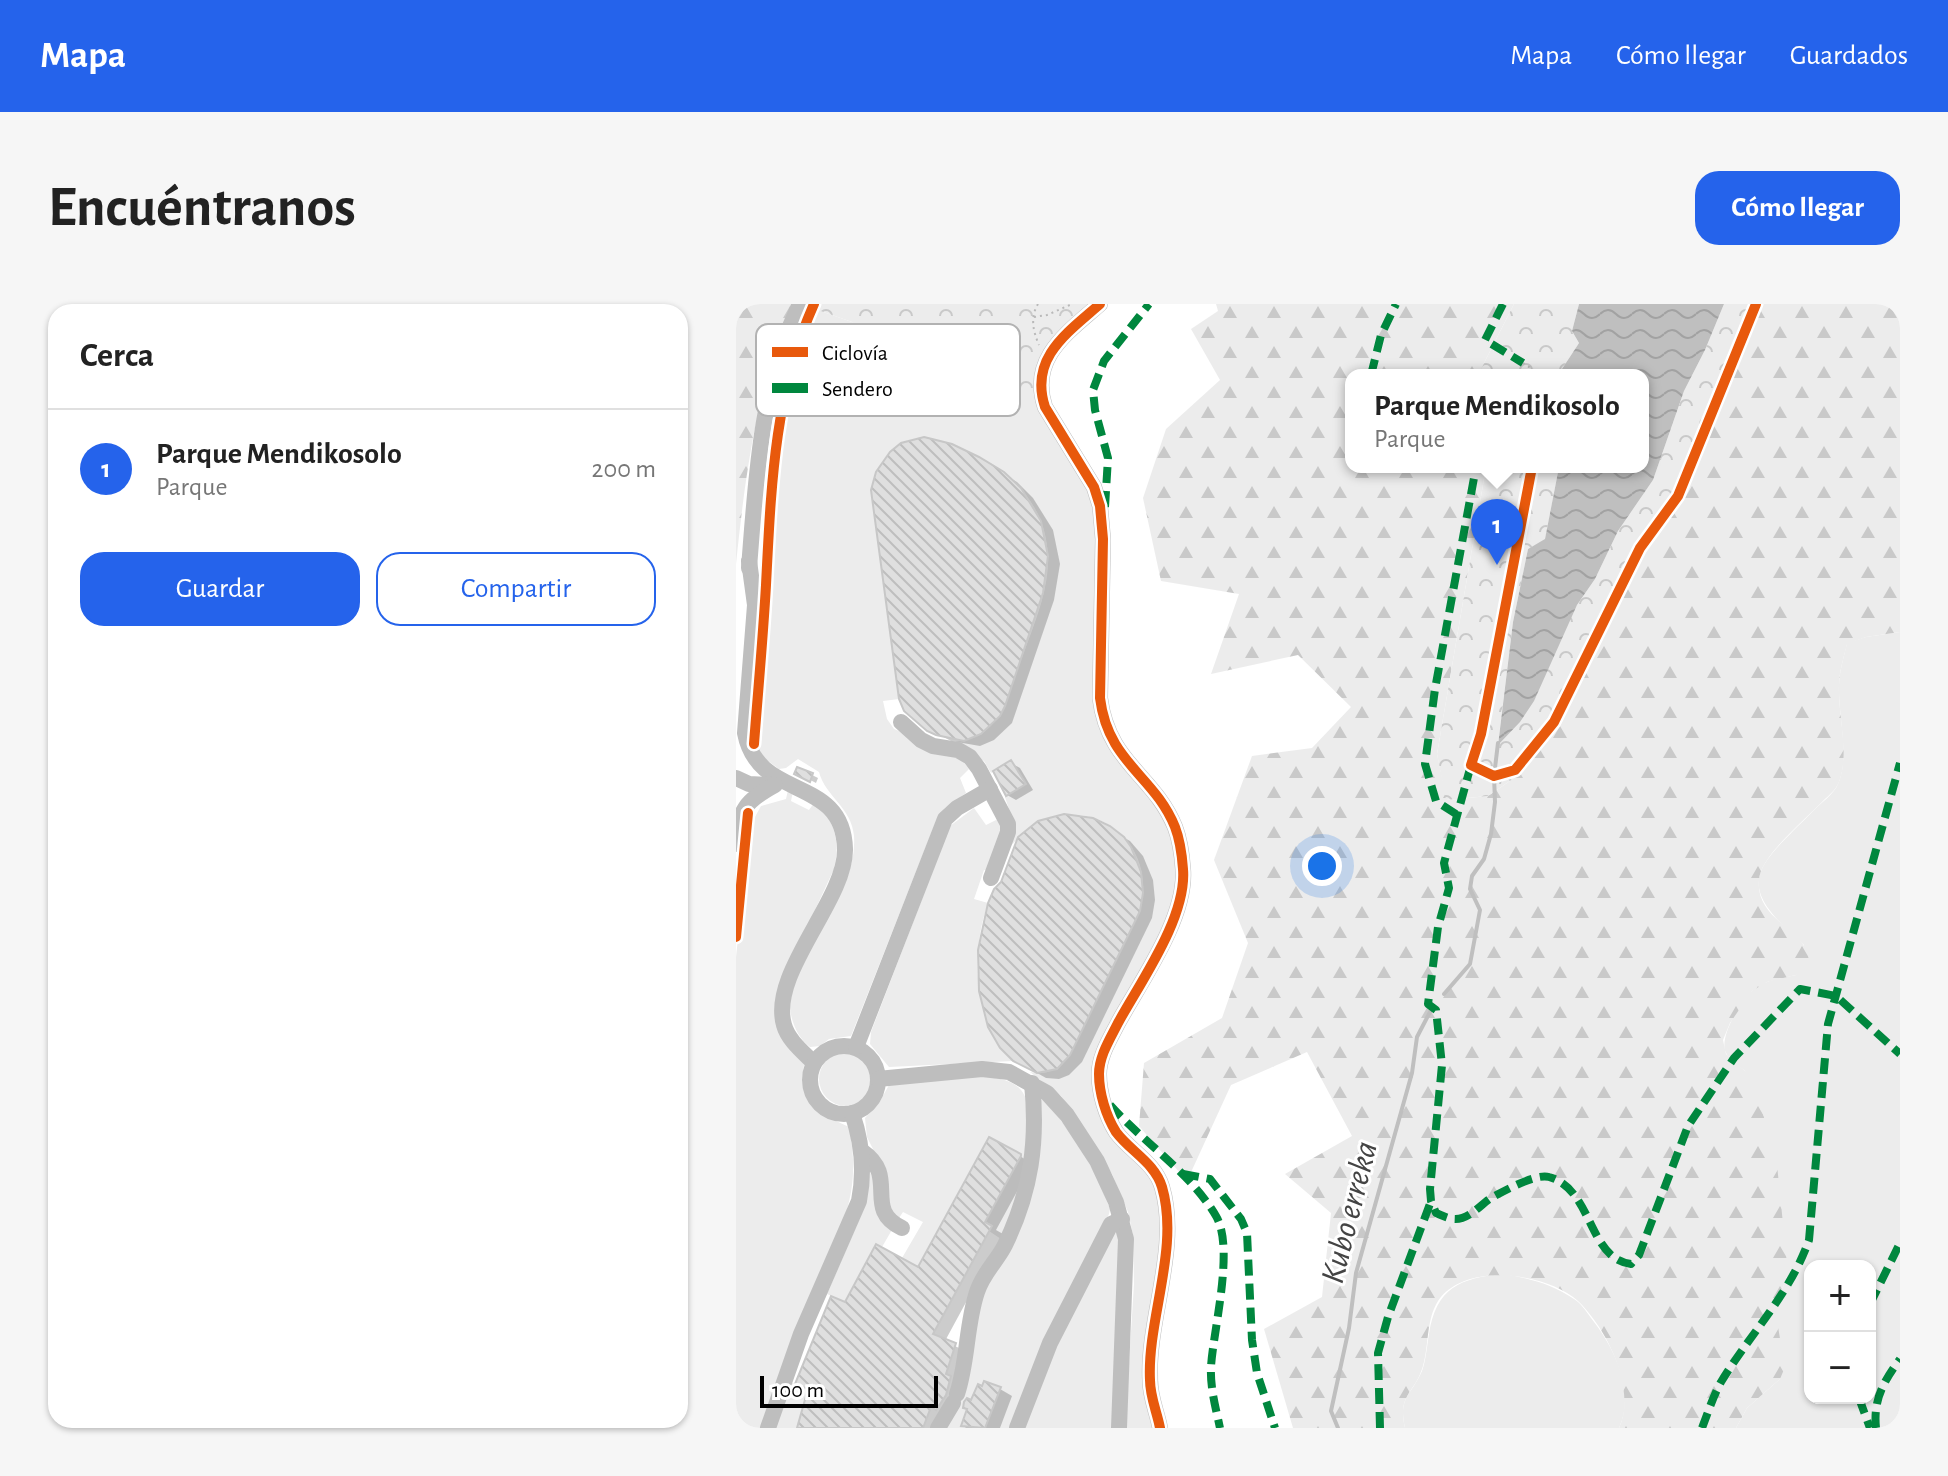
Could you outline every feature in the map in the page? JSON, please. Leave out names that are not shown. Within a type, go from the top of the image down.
[{"type":"street","points":[[793,324],[800,304]]},
{"type":"street","points":[[1100,304],[1073,327],[1048,356],[1040,378],[1040,394],[1094,487],[1100,506],[1103,539],[1102,718],[1117,749],[1175,826],[1184,873],[1177,915],[1105,1048],[1099,1073],[1107,1113],[1117,1133],[1149,1166],[1163,1189],[1167,1239],[1150,1379],[1160,1428]]},
{"type":"street","points":[[736,721],[755,485],[766,416]]},
{"type":"street","points":[[749,561],[755,605],[745,733],[751,755],[777,781]]},
{"type":"street","points":[[901,722],[910,732],[933,746],[965,753],[979,769],[1008,824],[991,878]]},
{"type":"street","points":[[736,771],[746,768],[811,793],[829,808],[843,827],[845,853],[840,874],[796,963],[783,997],[784,1025],[794,1043],[814,1063]]},
{"type":"street","points":[[736,778],[749,784],[777,781]]},
{"type":"street","points":[[740,844],[741,811],[756,795],[777,781]]},
{"type":"street","points":[[856,1047],[945,819],[957,808],[990,789]]},
{"type":"street","points":[[846,1045],[856,1047],[872,1060],[878,1079],[871,1101],[852,1113],[830,1111],[814,1095],[810,1085],[814,1063],[828,1049],[846,1045]]},
{"type":"street","points":[[878,1079],[982,1069],[1009,1072],[1047,1093],[1067,1115],[1097,1161],[1122,1219],[1127,1254],[1119,1428]]},
{"type":"street","points":[[938,1428],[955,1399],[964,1371],[978,1287],[1004,1248],[1022,1205],[1036,1141],[1032,1083]]},
{"type":"street","points":[[768,1428],[801,1334],[859,1201],[862,1151],[852,1113]]},
{"type":"street","points":[[862,1151],[871,1157],[880,1174],[883,1191],[881,1210],[889,1222],[902,1228]]},
{"type":"street","points":[[1017,1428],[1050,1343],[1111,1224],[1122,1219]]},
{"type":"path","points":[[1038,304],[1033,317],[1036,337],[1048,356]]},
{"type":"path","points":[[1033,317],[1047,315],[1072,304]]},
{"type":"path","points":[[1523,363],[1538,369]]},
{"type":"path","points":[[740,844],[740,902]]},
{"type":"green space","points":[[736,304],[792,304],[784,324],[756,324],[757,416],[736,564]]},
{"type":"green space","points":[[810,304],[1100,304],[1073,327],[1040,384],[1020,395],[1020,324],[852,324],[809,307]]},
{"type":"green space","points":[[1216,304],[1514,304],[1481,369],[1345,369],[1345,473],[1485,473],[1437,754],[1447,800],[1488,796],[1520,774],[1558,727],[1621,592],[1713,422],[1763,304],[1900,304],[1900,632],[1866,637],[1847,644],[1839,681],[1844,759],[1839,782],[1775,849],[1761,870],[1760,894],[1765,906],[1801,942],[1809,964],[1796,975],[1767,982],[1752,991],[1730,1023],[1723,1040],[1726,1054],[1753,1083],[1776,1155],[1787,1263],[1784,1285],[1774,1304],[1785,1367],[1780,1379],[1747,1408],[1736,1428],[1619,1428],[1624,1412],[1622,1378],[1608,1343],[1589,1313],[1564,1291],[1547,1284],[1527,1278],[1486,1276],[1450,1288],[1434,1308],[1423,1366],[1403,1408],[1405,1428],[1293,1428],[1264,1329],[1322,1297],[1331,1213],[1285,1174],[1352,1136],[1307,1052],[1231,1085],[1187,1181],[1139,1126],[1144,1063],[1222,1018],[1248,943],[1214,860],[1252,756],[1312,748],[1351,707],[1298,655],[1211,674],[1239,594],[1161,581],[1143,498],[1166,429],[1220,380],[1191,329],[1218,311]]},
{"type":"green space","points":[[1514,304],[1579,304],[1572,331],[1579,343],[1562,369],[1481,369]]},
{"type":"green space","points":[[1724,304],[1763,304],[1684,499],[1645,551],[1621,592],[1558,727],[1520,774],[1488,796],[1446,800],[1437,754],[1485,473],[1558,473],[1545,540],[1528,549],[1513,622],[1498,744],[1595,579],[1618,531],[1653,480],[1684,391]]},
{"type":"green space","points":[[809,307],[852,324],[803,324]]},
{"type":"green space","points":[[1040,384],[1094,487],[1102,718],[1175,826],[1181,899],[1105,1048],[1102,1096],[1163,1189],[1156,1313],[1160,1428],[1125,1428],[1134,1284],[1133,1235],[1128,1212],[1112,1174],[1061,1096],[1030,1072],[1052,1070],[1070,1055],[1140,911],[1143,882],[1137,857],[1123,837],[1104,822],[1082,815],[1057,816],[1033,827],[1010,847],[1013,821],[1005,797],[1025,784],[1011,761],[991,773],[984,761],[949,742],[977,736],[987,730],[1001,712],[1011,688],[1045,587],[1048,557],[1041,521],[1024,492],[1012,481],[950,444],[934,440],[906,441],[895,447],[877,472],[871,491],[899,699],[883,701],[887,719],[894,729],[958,755],[969,769],[960,778],[966,793],[938,816],[851,1036],[829,1039],[820,1046],[810,1047],[794,1024],[790,1010],[791,997],[806,957],[848,877],[854,836],[849,818],[819,772],[798,759],[779,769],[760,755],[751,732],[764,506],[777,416],[1020,416],[1020,387]]},
{"type":"green space","points":[[1900,632],[1900,1428],[1736,1428],[1747,1408],[1780,1379],[1774,1304],[1784,1285],[1745,1071],[1726,1053],[1725,1038],[1737,1010],[1753,990],[1768,982],[1796,975],[1804,945],[1766,906],[1759,890],[1759,876],[1777,848],[1838,784],[1843,762],[1839,681],[1847,643]]},
{"type":"green space","points":[[788,790],[793,791],[791,801],[809,810],[816,800],[831,824],[837,849],[834,869],[777,992],[804,1065],[802,1080],[806,1097],[819,1113],[849,1127],[852,1181],[846,1213],[762,1428],[736,1428],[736,957],[750,826],[761,806],[786,799]]},
{"type":"green space","points":[[974,808],[986,825],[998,819],[1004,825],[988,871],[984,870],[974,899],[988,903],[982,923],[977,965],[983,1007],[1000,1045],[1013,1061],[889,1067],[870,1044],[871,1032],[950,826]]},
{"type":"green space","points":[[846,1052],[865,1060],[873,1079],[865,1098],[846,1106],[827,1098],[819,1079],[827,1060]]},
{"type":"green space","points":[[981,1076],[1013,1083],[1021,1090],[1027,1103],[1030,1121],[1020,1186],[1001,1239],[989,1231],[992,1225],[953,1204],[918,1267],[902,1258],[923,1222],[903,1212],[899,1218],[892,1219],[878,1159],[867,1137],[865,1118],[879,1103],[889,1085]]},
{"type":"green space","points":[[1042,1098],[1090,1164],[1110,1209],[1109,1214],[1012,1428],[943,1428],[982,1292],[1033,1178],[1039,1154],[1039,1103]]},
{"type":"green space","points":[[870,1172],[893,1228],[882,1247],[876,1244],[845,1302],[827,1294],[863,1211]]},
{"type":"green space","points":[[1118,1231],[1121,1286],[1113,1428],[1024,1428],[1056,1341]]},
{"type":"green space","points":[[1503,1274],[1549,1286],[1577,1301],[1585,1310],[1607,1342],[1620,1370],[1625,1399],[1619,1428],[1405,1428],[1404,1403],[1422,1371],[1437,1306],[1452,1288],[1474,1279]]},
{"type":"green space","points":[[790,1382],[808,1389],[797,1428],[775,1428]]},
{"type":"water","points":[[1579,304],[1724,304],[1684,391],[1653,480],[1618,531],[1595,579],[1577,605],[1534,701],[1520,722],[1498,745],[1513,622],[1528,549],[1545,539],[1558,473],[1649,473],[1649,369],[1562,369],[1579,343],[1572,331]]},
{"type":"building","points":[[924,437],[952,444],[979,457],[1004,472],[1021,488],[1041,521],[1048,556],[1043,593],[1005,706],[1000,716],[981,734],[964,741],[927,731],[904,711],[899,699],[871,490],[876,472],[890,452],[901,443]]},
{"type":"building","points":[[1011,760],[1026,784],[1006,796],[993,771]]},
{"type":"building","points":[[797,767],[813,773],[810,782],[794,774]]},
{"type":"building","points":[[1064,814],[1093,818],[1124,837],[1141,872],[1143,893],[1140,911],[1070,1055],[1057,1069],[1037,1073],[1013,1061],[1000,1048],[988,1027],[979,991],[978,950],[988,903],[1001,882],[1018,837],[1038,821]]},
{"type":"building","points":[[989,1137],[1021,1156],[985,1222],[992,1226],[933,1334],[956,1343],[946,1374],[951,1376],[946,1395],[936,1410],[931,1407],[923,1428],[797,1428],[808,1389],[795,1384],[831,1296],[845,1302],[876,1244],[918,1267]]},
{"type":"building","points":[[984,1381],[1001,1387],[985,1428],[961,1426],[967,1409],[963,1408],[964,1402],[967,1398],[971,1400],[978,1384],[982,1386]]},
{"type":"waterway","name":"Kubo erreka","points":[[1444,994],[1470,964],[1480,910],[1470,889],[1472,876],[1484,859],[1491,834],[1498,743]]},
{"type":"waterway","name":"Kubo erreka","points":[[1338,1428],[1331,1411],[1349,1328],[1356,1273],[1412,1073],[1417,1037],[1431,1010]]},
{"type":"marked path","points":[[1105,507],[1108,458],[1093,390],[1104,361],[1149,304]]},
{"type":"marked path","points":[[1372,369],[1381,335],[1396,304]]},
{"type":"marked path","points":[[1503,304],[1485,340],[1523,363]]},
{"type":"marked path","points":[[1456,814],[1436,801],[1425,764],[1435,689],[1475,473]]},
{"type":"marked path","points":[[1702,1428],[1721,1382],[1780,1296],[1809,1240],[1828,1024],[1900,763]]},
{"type":"marked path","points":[[1471,765],[1444,863],[1449,888],[1438,927],[1428,1004],[1436,1010],[1442,1065],[1430,1189],[1436,1213],[1459,1219],[1512,1187],[1528,1180],[1549,1177],[1563,1184],[1574,1195],[1606,1250],[1617,1259],[1631,1264],[1639,1255],[1688,1126],[1734,1058],[1800,989],[1836,996],[1900,1054]]},
{"type":"marked path","points":[[1110,1105],[1193,1185],[1216,1216],[1221,1230],[1223,1268],[1211,1375],[1220,1428]]},
{"type":"marked path","points":[[1183,1174],[1210,1179],[1241,1219],[1247,1233],[1252,1340],[1257,1373],[1275,1428]]},
{"type":"marked path","points":[[1380,1428],[1378,1353],[1388,1317],[1431,1201]]},
{"type":"marked path","points":[[1876,1292],[1900,1243]]},
{"type":"marked path","points":[[1876,1428],[1876,1408],[1881,1391],[1900,1359]]},
{"type":"marked path","points":[[1861,1404],[1870,1428]]},
{"type":"cycle path","points":[[806,324],[814,304]]},
{"type":"cycle path","points":[[1100,304],[1054,348],[1042,374],[1041,390],[1045,407],[1094,487],[1100,506],[1103,539],[1100,698],[1105,720],[1122,754],[1166,809],[1177,832],[1182,858],[1182,888],[1170,928],[1108,1041],[1099,1074],[1102,1096],[1112,1126],[1154,1171],[1162,1187],[1167,1210],[1165,1259],[1150,1357],[1150,1386],[1160,1428]]},
{"type":"cycle path","points":[[1531,473],[1481,734],[1471,765],[1494,776],[1515,770],[1554,722],[1640,548],[1678,496],[1756,304]]},
{"type":"cycle path","points":[[754,744],[773,477],[781,416]]},
{"type":"cycle path","points":[[736,937],[748,813]]},
{"type":"place","name":"Parque Mendikosolo","points":[[1497,565]]}]
